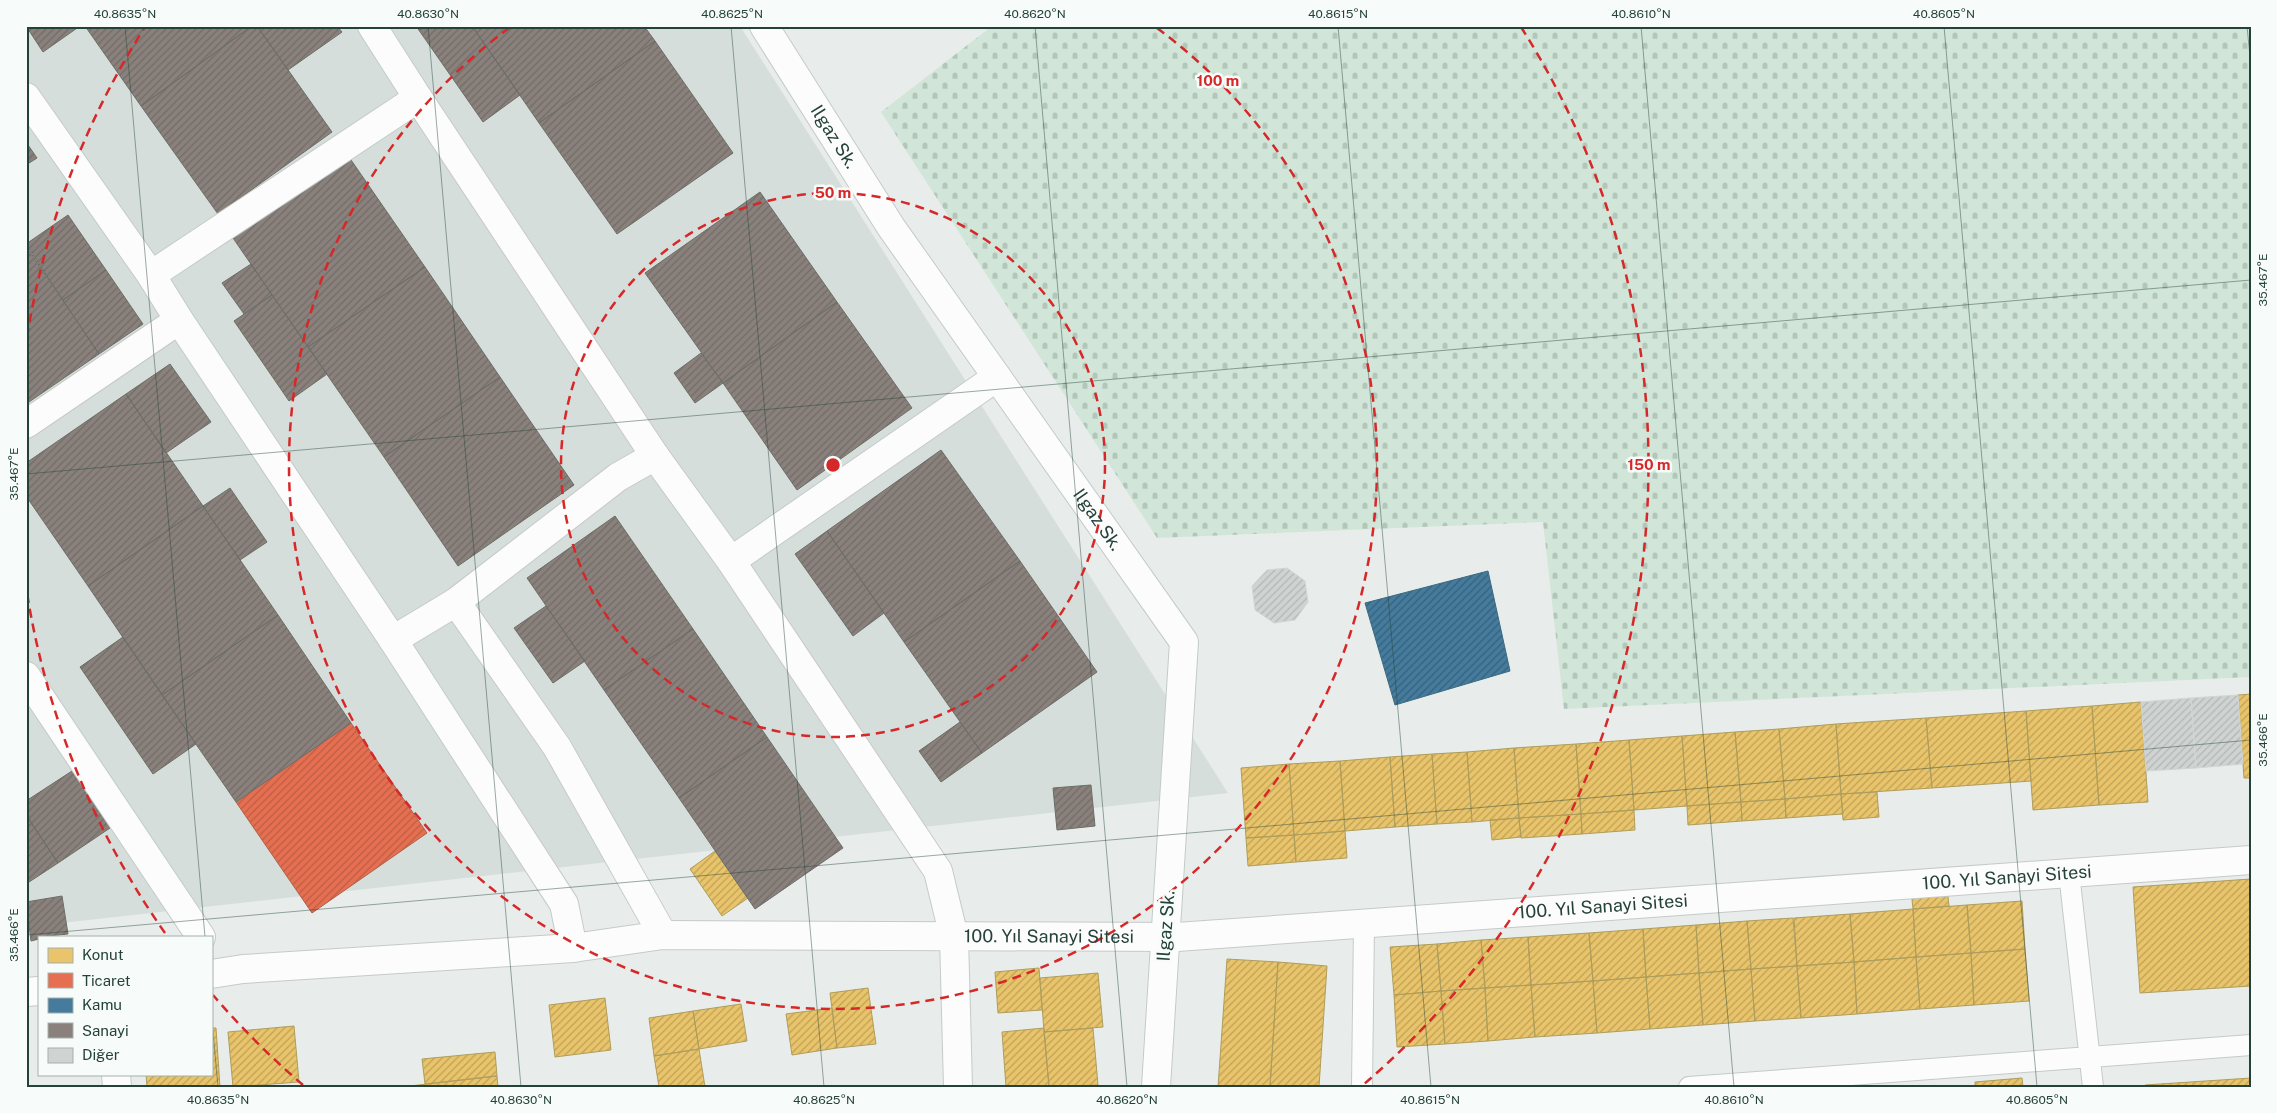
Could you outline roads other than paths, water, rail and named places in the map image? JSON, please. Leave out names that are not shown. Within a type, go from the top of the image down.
[{"type":"street","points":[[372,26],[655,456],[731,561],[938,871],[954,937],[958,1087]]},
{"type":"street","name":"Ilgaz Sk.","points":[[764,26],[891,227],[1184,642],[1156,1087]]},
{"type":"street","points":[[26,97],[151,275],[179,320],[394,640],[564,904],[573,948]]},
{"type":"street","points":[[151,275],[418,98]]},
{"type":"street","points":[[26,424],[179,320]]},
{"type":"street","points":[[731,561],[997,377]]},
{"type":"street","points":[[394,640],[456,602],[618,477],[655,456]]},
{"type":"street","points":[[456,602],[557,746],[663,935]]},
{"type":"street","points":[[26,676],[200,936]]},
{"type":"street","name":"100. Yıl Sanayi Sitesi","points":[[216,966],[243,969],[573,948],[663,935],[1165,937],[2251,860]]},
{"type":"lane","points":[[2069,872],[2094,1087]]},
{"type":"lane","points":[[1362,1087],[1364,924]]},
{"type":"lane","points":[[1689,1087],[2251,1045]]}]
